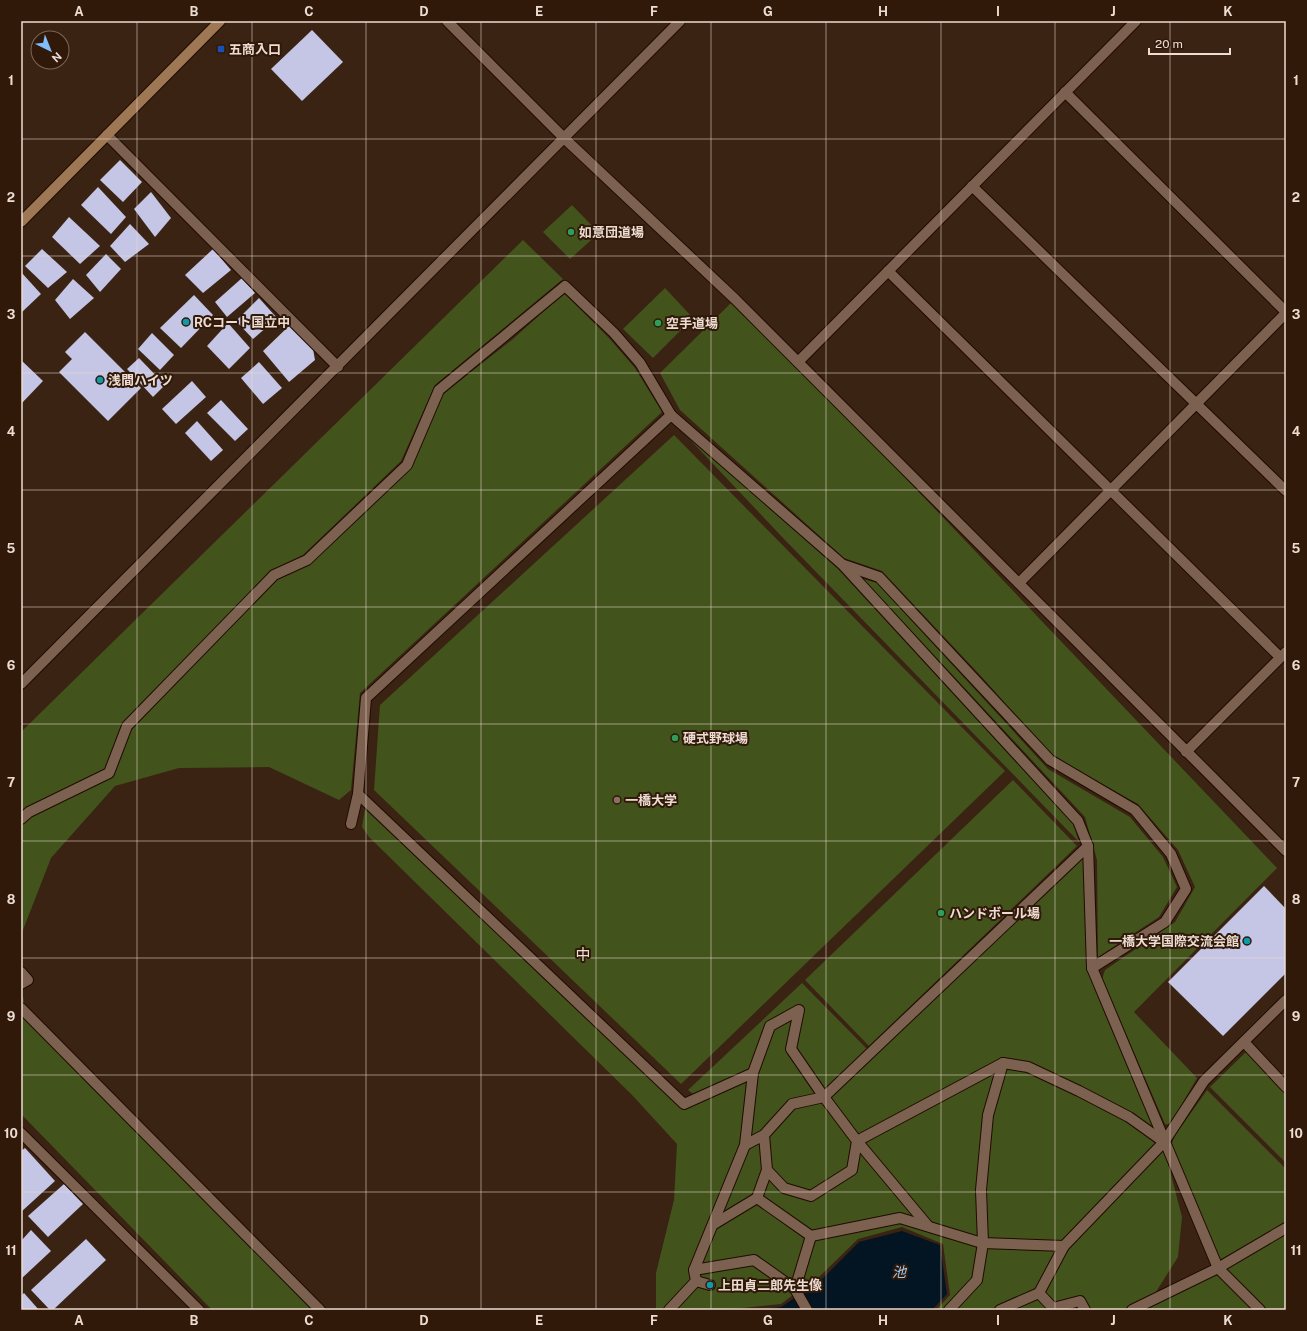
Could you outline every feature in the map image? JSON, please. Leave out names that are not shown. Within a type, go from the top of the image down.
[{"type":"street","points":[[21,222],[220,21]]},
{"type":"street","points":[[447,21],[564,138],[735,299],[1286,851]]},
{"type":"street","points":[[21,684],[338,367],[680,21]]},
{"type":"street","points":[[798,362],[1136,21]]},
{"type":"street","points":[[1019,583],[1286,312],[1065,92]]},
{"type":"street","points":[[107,135],[338,367]]},
{"type":"street","points":[[972,186],[1286,491]]},
{"type":"street","points":[[888,271],[1110,491],[1283,654],[1186,752]]},
{"type":"street","points":[[21,819],[29,812],[109,773],[127,726],[274,575],[306,560],[407,465],[439,390],[565,286],[614,334],[640,363],[671,415],[843,565],[1078,821],[1088,846],[1092,968],[1218,1268],[1260,1310]]},
{"type":"street","points":[[351,824],[358,794],[366,698],[671,415]]},
{"type":"street","points":[[843,565],[879,577],[1050,760],[1134,810],[1171,854],[1186,889],[1165,922],[1092,968]]},
{"type":"street","points":[[358,794],[684,1104],[753,1072]]},
{"type":"street","points":[[745,1145],[764,1135],[792,1104],[824,1096],[1088,846]]},
{"type":"street","points":[[21,972],[28,980],[21,984]]},
{"type":"street","points":[[1000,1310],[1039,1293],[1064,1246],[1164,1142],[1204,1081],[1286,1000]]},
{"type":"street","points":[[21,1008],[320,1310]]},
{"type":"street","points":[[696,1281],[694,1270],[745,1145],[753,1072],[770,1026],[799,1010],[791,1049],[857,1141],[928,1226]]},
{"type":"street","points":[[1244,1042],[1286,1087]]},
{"type":"street","points":[[857,1141],[1003,1063],[1028,1067],[1079,1091],[1129,1117],[1164,1142]]},
{"type":"street","points":[[949,1310],[977,1280],[982,1243],[981,1190],[988,1115],[1003,1063]]},
{"type":"street","points":[[21,1133],[199,1310]]},
{"type":"street","points":[[714,1224],[757,1198],[767,1170],[764,1135]]},
{"type":"street","points":[[767,1170],[784,1188],[811,1196],[852,1170],[857,1141]]},
{"type":"street","points":[[757,1198],[812,1236],[900,1218],[982,1243],[1064,1246]]},
{"type":"street","points":[[1132,1310],[1218,1268],[1286,1228]]},
{"type":"street","points":[[795,1289],[812,1236]]},
{"type":"street","points":[[694,1270],[754,1260],[795,1289],[807,1310]]},
{"type":"street","points":[[696,1281],[710,1285]]},
{"type":"street","points":[[669,1310],[696,1281]]},
{"type":"street","points":[[1039,1293],[1053,1308],[1080,1301],[1085,1310]]},
{"type":"green space","name":"如意団道場","points":[[572,205],[599,233],[570,259],[543,232]]},
{"type":"green space","points":[[523,240],[563,279],[435,385],[401,461],[303,555],[271,571],[123,723],[105,770],[21,812],[21,732]]},
{"type":"green space","name":"空手道場","points":[[665,288],[693,318],[653,358],[623,329]]},
{"type":"green space","points":[[564,293],[609,338],[635,368],[662,412],[360,693],[351,790],[339,800],[269,767],[179,768],[115,786],[51,858],[21,935],[21,825],[32,816],[112,777],[131,729],[277,580],[310,564],[411,468],[443,394],[513,339]]},
{"type":"green space","points":[[735,299],[1277,868],[1134,1012],[1197,1078],[1170,1125],[1165,1124],[1102,979],[1105,970],[1175,922],[1195,887],[1178,850],[1138,804],[1052,756],[980,675],[882,571],[844,558],[680,410],[660,373]]},
{"type":"green space","points":[[679,428],[837,568],[1074,825],[1079,842],[784,539]]},
{"type":"green space","name":"硬式野球場","points":[[674,435],[1005,771],[681,1084],[374,790],[380,705]]},
{"type":"green space","points":[[863,579],[877,583],[1048,769],[1130,817],[1163,857],[1177,887],[1159,917],[1098,957],[1097,860],[1085,817]]},
{"type":"green space","name":"ハンドボール場","points":[[1013,780],[1077,846],[869,1046],[805,980]]},
{"type":"green space","points":[[365,809],[682,1109],[748,1080],[740,1145],[692,1280],[662,1310],[656,1310],[656,1273],[674,1200],[677,1144],[633,1096],[369,837],[362,827]]},
{"type":"green space","points":[[1084,855],[1087,968],[1157,1133],[1002,1060],[858,1136],[829,1097]]},
{"type":"green space","points":[[802,983],[868,1050],[825,1091],[796,1048],[804,1011],[803,1008],[767,1025],[750,1070],[693,1094],[688,1090]]},
{"type":"green space","points":[[21,988],[27,1015],[322,1310],[212,1310],[21,1114]]},
{"type":"green space","points":[[794,1017],[787,1050],[818,1093],[788,1101],[761,1132],[749,1138],[758,1071],[773,1028]]},
{"type":"green space","points":[[1246,1052],[1286,1093],[1286,1163],[1210,1087]]},
{"type":"green space","points":[[997,1069],[978,1239],[930,1223],[862,1142]]},
{"type":"green space","points":[[1006,1069],[1027,1072],[1077,1096],[1127,1122],[1158,1142],[1062,1243],[986,1239],[984,1192],[992,1117]]},
{"type":"green space","points":[[1207,1090],[1286,1169],[1286,1223],[1220,1262],[1171,1145],[1176,1134]]},
{"type":"green space","points":[[822,1101],[853,1143],[849,1168],[808,1192],[786,1184],[770,1166],[768,1137],[794,1107]]},
{"type":"green space","points":[[761,1142],[763,1170],[752,1195],[720,1217],[747,1149]]},
{"type":"green space","points":[[1164,1148],[1182,1217],[1178,1257],[1154,1295],[1122,1310],[1090,1310],[1083,1298],[1055,1303],[1042,1292],[1066,1250]]},
{"type":"green space","points":[[860,1149],[918,1219],[812,1232],[760,1196],[768,1176],[813,1199],[854,1174]]},
{"type":"green space","points":[[756,1202],[807,1237],[791,1286],[757,1258],[699,1264],[717,1227]]},
{"type":"green space","points":[[899,1221],[978,1246],[974,1277],[944,1310],[936,1310],[950,1295],[943,1244],[902,1227],[858,1239],[817,1279],[800,1291],[798,1288],[814,1240]]},
{"type":"green space","points":[[1286,1234],[1286,1310],[1268,1310],[1226,1268]]},
{"type":"green space","points":[[984,1246],[1060,1249],[1037,1291],[995,1310],[953,1310],[979,1281]]},
{"type":"green space","points":[[754,1265],[793,1295],[781,1304],[724,1310],[673,1310],[697,1285],[709,1290],[714,1289],[715,1285],[699,1278],[698,1272]]},
{"type":"green space","points":[[1217,1272],[1255,1310],[1150,1310],[1147,1307]]},
{"type":"green space","points":[[1038,1296],[1052,1310],[1005,1310]]},
{"type":"water","name":"池","points":[[902,1231],[940,1245],[947,1294],[932,1310],[758,1310],[781,1307],[820,1281],[859,1242]]},
{"type":"building","points":[[312,30],[343,62],[302,101],[271,69]]},
{"type":"building","points":[[120,160],[142,182],[123,202],[100,180]]},
{"type":"building","points":[[98,187],[126,217],[111,234],[81,205]]},
{"type":"building","points":[[151,192],[171,218],[155,237],[134,209]]},
{"type":"building","points":[[69,217],[100,246],[80,264],[52,237]]},
{"type":"building","points":[[130,224],[149,244],[125,262],[110,246]]},
{"type":"building","points":[[42,249],[67,272],[48,288],[25,266]]},
{"type":"building","points":[[213,249],[231,270],[203,293],[185,275]]},
{"type":"building","points":[[106,254],[121,269],[100,292],[86,275]]},
{"type":"building","points":[[21,272],[41,294],[21,313]]},
{"type":"building","points":[[242,278],[255,293],[227,317],[215,302]]},
{"type":"building","points":[[73,279],[94,298],[70,319],[55,300]]},
{"type":"building","name":"RCコート国立中","points":[[194,295],[213,315],[181,348],[160,328]]},
{"type":"building","points":[[259,298],[277,318],[253,339],[236,321]]},
{"type":"building","points":[[228,323],[250,348],[229,369],[207,346]]},
{"type":"building","points":[[290,325],[313,349],[315,360],[289,382],[263,351]]},
{"type":"building","name":"浅間ハイツ","points":[[85,332],[141,388],[108,421],[59,372],[72,359],[65,352]]},
{"type":"building","points":[[152,333],[174,355],[160,370],[138,349]]},
{"type":"building","points":[[139,358],[165,385],[153,397],[127,369]]},
{"type":"building","points":[[21,360],[43,381],[21,404]]},
{"type":"building","points":[[259,362],[282,388],[263,404],[241,378]]},
{"type":"building","points":[[192,381],[206,397],[176,424],[162,409]]},
{"type":"building","points":[[221,400],[248,429],[235,441],[207,413]]},
{"type":"building","points":[[197,421],[223,450],[211,461],[185,433]]},
{"type":"building","name":"一橋大学国際交流会館","points":[[1264,886],[1286,909],[1286,973],[1223,1036],[1168,982]]},
{"type":"building","points":[[25,1148],[55,1181],[21,1212],[21,1151]]},
{"type":"building","points":[[64,1184],[83,1204],[48,1237],[28,1216]]},
{"type":"building","points":[[31,1230],[51,1251],[21,1279],[21,1241]]},
{"type":"building","points":[[86,1239],[106,1260],[53,1310],[50,1310],[31,1290]]},
{"type":"building","points":[[24,1293],[39,1310],[21,1310],[21,1296]]},
{"type":"place","name":"五商入口","points":[[221,49]]},
{"type":"place","name":"如意団道場","points":[[571,232]]},
{"type":"place","name":"RCコート国立中","points":[[186,322]]},
{"type":"place","name":"空手道場","points":[[658,323]]},
{"type":"place","name":"浅間ハイツ","points":[[100,380]]},
{"type":"place","name":"硬式野球場","points":[[675,738]]},
{"type":"place","name":"一橋大学","points":[[617,800]]},
{"type":"place","name":"ハンドボール場","points":[[941,913]]},
{"type":"place","name":"一橋大学国際交流会館","points":[[1247,941]]},
{"type":"place","name":"上田貞二郎先生像","points":[[710,1285]]},
{"type":"district","name":"中","points":[[583,954]]}]
